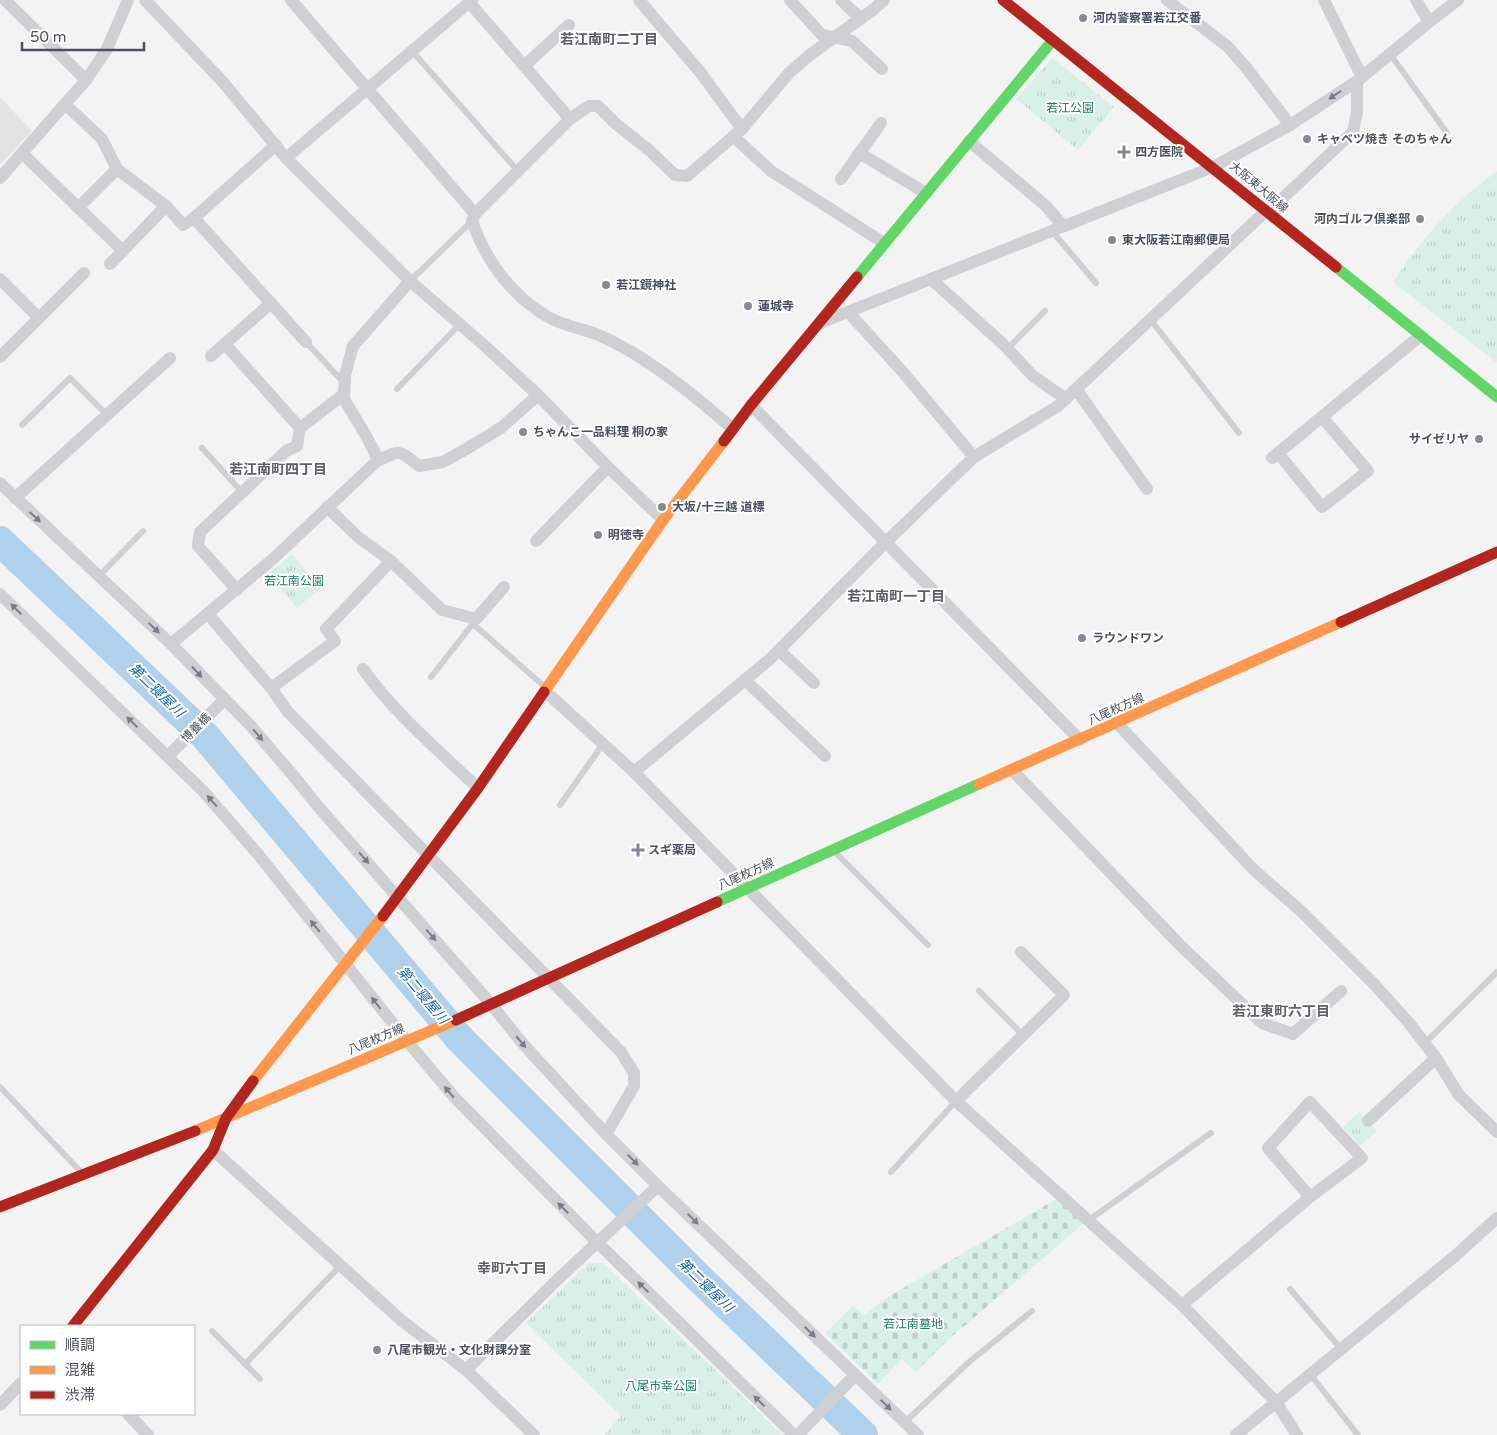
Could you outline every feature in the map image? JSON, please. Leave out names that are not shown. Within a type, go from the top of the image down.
[{"type":"main road","name":"大阪東大阪線","points":[[1006,1],[1497,397]]},
{"type":"main road","points":[[74,1325],[214,1150],[226,1118],[266,1062],[398,898],[428,854],[478,788],[663,520],[732,429],[1053,40]]},
{"type":"main road","name":"八尾枚方線","points":[[0,1207],[85,1176],[412,1039],[1118,724],[1497,552]]},
{"type":"street","points":[[4,0],[86,80]]},
{"type":"street","points":[[0,178],[86,80],[107,49],[128,0]]},
{"type":"street","points":[[145,0],[222,81],[286,158],[410,281],[538,395],[663,520]]},
{"type":"street","points":[[291,0],[368,89],[474,218],[488,257],[503,279],[524,299],[553,319],[599,335],[665,373],[732,429]]},
{"type":"street","points":[[639,0],[700,72],[738,132],[771,171],[884,243]]},
{"type":"street","points":[[790,0],[822,35],[836,36],[852,41],[882,69]]},
{"type":"street","points":[[841,0],[860,19]]},
{"type":"street","points":[[474,218],[570,119],[589,106],[598,106],[674,175],[687,176],[738,132],[789,73],[811,54],[884,0]]},
{"type":"street","points":[[1167,0],[1227,46],[1245,66],[1290,125]]},
{"type":"street","points":[[634,772],[779,650],[974,457],[1058,406],[1150,319],[1270,214],[1284,196],[1353,132],[1357,112],[1359,79],[1324,0]]},
{"type":"street","points":[[1416,0],[1429,22]]},
{"type":"street","points":[[820,323],[1213,167],[1290,125],[1359,79],[1458,0]]},
{"type":"street","points":[[286,158],[470,1],[570,119]]},
{"type":"street","points":[[524,66],[570,25]]},
{"type":"street","points":[[65,104],[102,140],[117,169],[166,206],[182,225],[194,218],[276,145]]},
{"type":"street","points":[[841,179],[880,123]]},
{"type":"street","points":[[969,141],[1046,206],[1058,228]]},
{"type":"street","points":[[859,153],[926,193]]},
{"type":"street","points":[[23,154],[123,251]]},
{"type":"street","points":[[78,208],[117,169]]},
{"type":"street","points":[[110,264],[166,206]]},
{"type":"street","points":[[194,218],[306,342]]},
{"type":"street","points":[[0,357],[84,273]]},
{"type":"street","points":[[0,279],[39,318]]},
{"type":"street","points":[[931,279],[1007,349],[1033,376],[1066,399]]},
{"type":"street","points":[[376,461],[375,453],[344,398],[345,375],[353,346],[410,281]]},
{"type":"street","points":[[211,356],[271,303]]},
{"type":"street","points":[[848,312],[902,371],[974,457]]},
{"type":"street","points":[[1322,417],[1368,471],[1322,507],[1275,455],[1420,336]]},
{"type":"street","points":[[225,344],[300,428],[297,446],[286,451],[200,532],[198,546],[237,590]]},
{"type":"street","points":[[15,498],[170,358]]},
{"type":"street","points":[[300,428],[344,388]]},
{"type":"street","points":[[1076,389],[1147,489]]},
{"type":"street","points":[[171,644],[274,558],[376,461],[397,452],[403,452],[418,466],[443,462],[501,428],[538,395]]},
{"type":"street","points":[[751,405],[1080,740]]},
{"type":"street","points":[[536,541],[608,467]]},
{"type":"street","points":[[0,483],[171,644],[250,725],[398,898],[487,1006],[606,1134],[918,1435]]},
{"type":"street","points":[[327,507],[358,537],[391,561],[442,610],[474,622],[504,587]]},
{"type":"street","points":[[271,688],[335,641],[326,629],[391,561]]},
{"type":"street","points":[[0,594],[203,791],[257,853],[346,964],[412,1039],[455,1098],[597,1242],[796,1435],[855,1375]]},
{"type":"street","points":[[208,614],[271,688],[288,712],[621,1052],[634,1073],[634,1086],[606,1134]]},
{"type":"street","points":[[779,650],[814,683]]},
{"type":"street","points":[[363,669],[378,689],[412,726],[478,788]]},
{"type":"street","points":[[745,680],[825,756]]},
{"type":"street","points":[[546,689],[634,772],[956,1101],[1182,1305],[1276,1402],[1297,1435]]},
{"type":"street","name":"博養橋","points":[[168,756],[224,700]]},
{"type":"street","points":[[1118,724],[1253,869],[1302,912],[1374,984],[1425,1043],[1459,1095],[1497,1132]]},
{"type":"street","points":[[1012,770],[1180,945],[1262,1023],[1293,1034],[1342,991]]},
{"type":"street","points":[[956,1101],[1064,995],[1021,952]]},
{"type":"street","points":[[1368,1121],[1436,1058]]},
{"type":"street","points":[[1182,1305],[1310,1197],[1362,1158],[1310,1102],[1268,1148],[1310,1197]]},
{"type":"street","points":[[214,1150],[402,1320],[466,1370],[534,1435]]},
{"type":"street","points":[[466,1370],[597,1242],[658,1186]]},
{"type":"street","points":[[1236,1435],[1456,1256],[1497,1218]]},
{"type":"street","points":[[0,1405],[20,1384]]},
{"type":"street","points":[[129,1415],[148,1435]]},
{"type":"lane","points":[[412,51],[518,171]]},
{"type":"lane","points":[[1390,54],[1447,133]]},
{"type":"lane","points":[[410,281],[474,218]]},
{"type":"lane","points":[[1058,228],[1096,283]]},
{"type":"lane","points":[[1007,349],[1045,311]]},
{"type":"lane","points":[[1150,319],[1239,433]]},
{"type":"lane","points":[[397,389],[460,324]]},
{"type":"lane","points":[[306,342],[344,388]]},
{"type":"lane","points":[[22,425],[70,378],[107,414]]},
{"type":"lane","points":[[202,448],[242,492]]},
{"type":"lane","points":[[99,576],[143,531]]},
{"type":"lane","points":[[431,677],[474,622],[546,689]]},
{"type":"lane","points":[[560,805],[603,744]]},
{"type":"lane","points":[[834,850],[928,945]]},
{"type":"lane","points":[[1425,1043],[1497,972]]},
{"type":"lane","points":[[979,991],[1023,1035]]},
{"type":"lane","points":[[0,1088],[85,1176]]},
{"type":"lane","points":[[892,1172],[956,1101]]},
{"type":"lane","points":[[1089,1220],[1211,1133]]},
{"type":"lane","points":[[245,1364],[341,1265]]},
{"type":"lane","points":[[1290,1289],[1341,1349]]},
{"type":"lane","points":[[904,1423],[969,1362],[1032,1311]]},
{"type":"lane","points":[[212,1331],[260,1379]]},
{"type":"lane","points":[[1310,1374],[1358,1435]]},
{"type":"shaded area","points":[[0,97],[32,131],[0,165]]},
{"type":"green space","name":"若江公園","points":[[1052,58],[1114,107],[1078,150],[1016,99]]},
{"type":"green space","points":[[1497,171],[1497,363],[1393,282],[1427,236],[1453,208]]},
{"type":"green space","name":"若江南公園","points":[[292,554],[321,588],[297,608],[268,574]]},
{"type":"green space","points":[[1359,1112],[1377,1131],[1360,1146],[1343,1127]]},
{"type":"green space","name":"若江南墓地","points":[[1058,1198],[1084,1223],[948,1340],[916,1372],[902,1359],[878,1384],[825,1333],[853,1306],[864,1315],[886,1298]]},
{"type":"green space","name":"八尾市幸公園","points":[[589,1263],[603,1263],[783,1435],[604,1435],[621,1416],[526,1323]]},
{"type":"waterway","name":"第二寝屋川","points":[[0,541],[205,736],[460,1039],[702,1281],[863,1435]]},
{"type":"traffic: fast","points":[[857,277],[1053,40]]},
{"type":"traffic: fast","points":[[1336,267],[1497,397]]},
{"type":"traffic: fast","points":[[717,902],[979,784]]},
{"type":"traffic: slow","points":[[544,692],[663,520],[724,441]]},
{"type":"traffic: slow","points":[[979,784],[1341,622]]},
{"type":"traffic: slow","points":[[253,1081],[383,916]]},
{"type":"traffic: slow","points":[[195,1131],[456,1020]]},
{"type":"traffic: jam","points":[[1003,0],[1336,267]]},
{"type":"traffic: jam","points":[[724,441],[751,405],[857,277]]},
{"type":"traffic: jam","points":[[1341,622],[1497,552]]},
{"type":"traffic: jam","points":[[383,916],[478,788],[544,692]]},
{"type":"traffic: jam","points":[[456,1020],[717,902]]},
{"type":"traffic: jam","points":[[74,1325],[213,1150],[226,1118],[253,1081]]},
{"type":"traffic: jam","points":[[0,1207],[195,1131]]},
{"type":"place","name":"河内警察署若江交番","points":[[1083,18]]},
{"type":"place","name":"キャベツ焼き そのちゃん","points":[[1307,139]]},
{"type":"place","name":"四方医院","points":[[1124,152]]},
{"type":"place","name":"河内ゴルフ倶楽部","points":[[1420,219]]},
{"type":"place","name":"東大阪若江南郵便局","points":[[1112,240]]},
{"type":"place","name":"若江鏡神社","points":[[606,285]]},
{"type":"place","name":"蓮城寺","points":[[748,306]]},
{"type":"place","name":"ちゃんこ一品料理 桐の家","points":[[523,432]]},
{"type":"place","name":"サイゼリヤ","points":[[1479,439]]},
{"type":"place","name":"大坂/十三越 道標","points":[[662,507]]},
{"type":"place","name":"明徳寺","points":[[598,535]]},
{"type":"place","name":"ラウンドワン","points":[[1082,638]]},
{"type":"place","name":"スギ薬局","points":[[638,850]]},
{"type":"place","name":"八尾市観光・文化財課分室","points":[[377,1350]]},
{"type":"district","name":"若江南町二丁目","points":[[609,39]]},
{"type":"district","name":"若江南町四丁目","points":[[278,469]]},
{"type":"district","name":"若江南町一丁目","points":[[896,596]]},
{"type":"district","name":"若江東町六丁目","points":[[1281,1011]]},
{"type":"district","name":"幸町六丁目","points":[[512,1268]]}]
